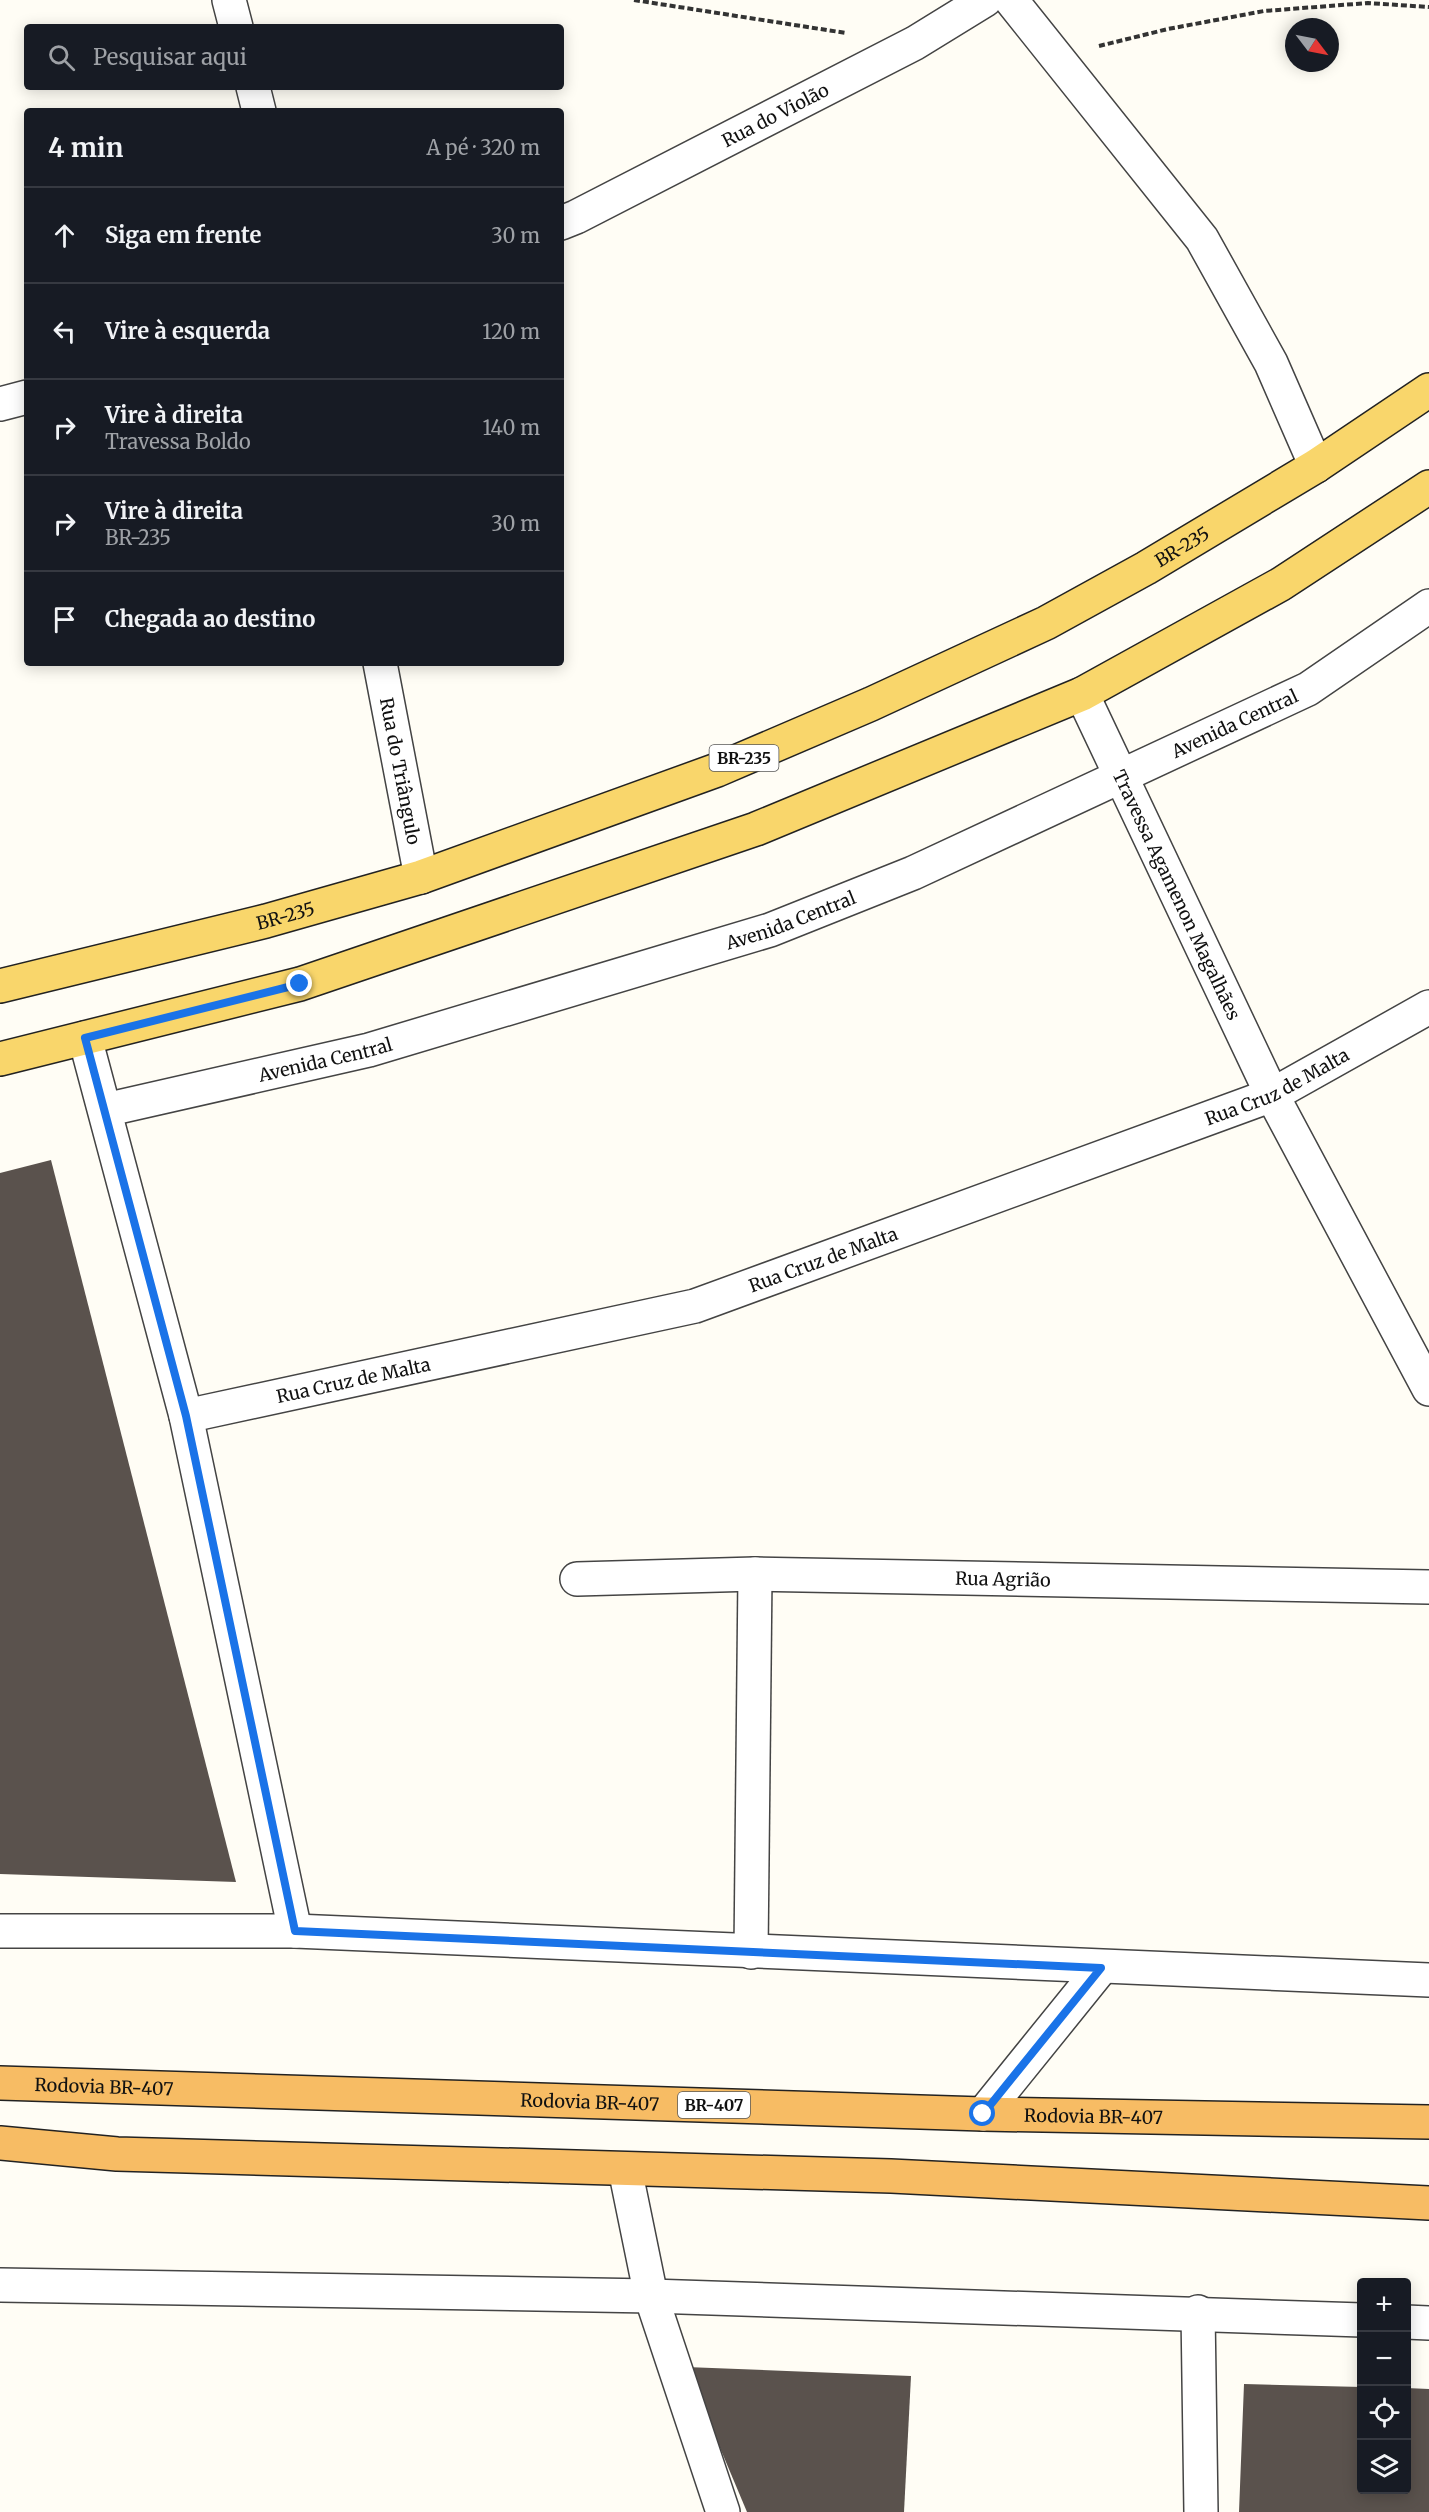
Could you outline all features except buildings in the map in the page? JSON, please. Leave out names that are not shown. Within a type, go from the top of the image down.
[{"type":"highway","name":"Rodovia BR-407","points":[[0,2083],[983,2114],[1429,2122]]},
{"type":"highway","points":[[0,2143],[117,2154],[891,2176],[1429,2203]]},
{"type":"main road","name":"BR-235","points":[[0,986],[267,921],[421,877],[717,770],[871,704],[1046,623],[1146,568],[1316,466],[1429,390]]},
{"type":"main road","points":[[0,1059],[300,984],[756,829],[1082,694],[1281,584],[1429,487]]},
{"type":"street","points":[[229,0],[235,24]]},
{"type":"street","name":"Rua do Violão","points":[[564,222],[915,43],[985,0]]},
{"type":"street","points":[[1011,0],[1202,239],[1271,363],[1316,466]]},
{"type":"street","points":[[254,90],[258,108]]},
{"type":"street","points":[[0,405],[24,398]]},
{"type":"street","name":"Avenida Central","points":[[105,1110],[369,1050],[770,930],[913,873],[1308,689],[1429,606]]},
{"type":"street","name":"Rua do Triângulo","points":[[381,666],[421,877]]},
{"type":"street","name":"Travessa Agamenon Magalhães","points":[[1082,694],[1272,1095],[1429,1389]]},
{"type":"street","name":"Rua Cruz de Malta","points":[[186,1416],[695,1306],[1272,1095],[1429,1007]]},
{"type":"street","points":[[85,1038],[186,1416],[295,1931]]},
{"type":"street","points":[[751,1952],[755,1574]]},
{"type":"street","name":"Rua Agrião","points":[[577,1579],[755,1574],[1429,1587]]},
{"type":"street","points":[[0,1930],[295,1931],[1101,1968],[1429,1980]]},
{"type":"street","points":[[983,2114],[1101,1968]]},
{"type":"street","points":[[625,2169],[651,2296],[723,2512]]},
{"type":"street","points":[[0,2285],[310,2288],[651,2296],[1198,2312],[1357,2320]]},
{"type":"street","points":[[1198,2312],[1202,2512]]},
{"type":"street","points":[[1411,2322],[1429,2323]]},
{"type":"path","points":[[634,0],[856,34]]},
{"type":"path","points":[[1055,57],[1168,29],[1264,11],[1368,3],[1429,7]]},
{"type":"route","points":[[300,984],[85,1038],[186,1416],[295,1931],[1101,1968],[983,2114]]}]
